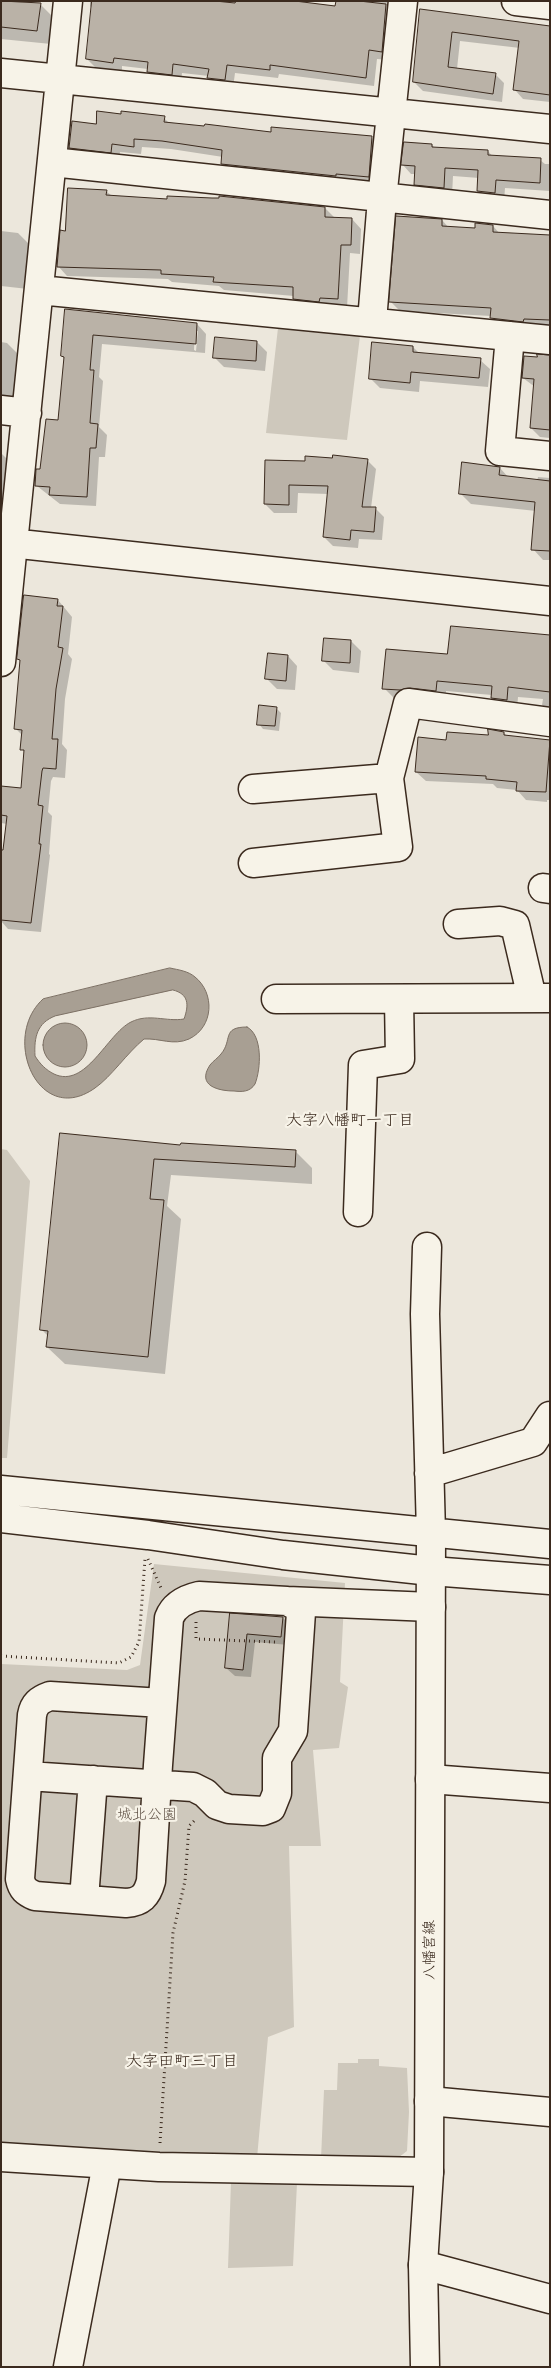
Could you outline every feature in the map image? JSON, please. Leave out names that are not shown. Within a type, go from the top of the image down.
[{"type":"street","points":[[1,662],[14,412],[39,290],[68,1]]},
{"type":"street","points":[[372,322],[390,114],[403,1]]},
{"type":"street","points":[[516,1],[550,5]]},
{"type":"street","points":[[1,73],[550,129]]},
{"type":"street","points":[[52,162],[382,199],[550,215]]},
{"type":"street","points":[[39,290],[550,340]]},
{"type":"street","points":[[510,336],[500,451],[550,456]]},
{"type":"street","points":[[8,543],[550,601]]},
{"type":"street","points":[[253,863],[398,847],[389,778],[408,703],[550,722]]},
{"type":"street","points":[[253,789],[389,778]]},
{"type":"street","points":[[276,999],[541,998],[515,925],[500,921],[458,924]]},
{"type":"street","points":[[358,1212],[363,1065],[400,1059],[399,999]]},
{"type":"street","name":"八幡宮線","points":[[425,2367],[423,2265],[429,2172],[430,2101],[431,1607],[430,1472],[425,1314],[427,1247]]},
{"type":"street","points":[[430,1472],[533,1442],[550,1416]]},
{"type":"street","points":[[1,1490],[431,1534],[550,1544]]},
{"type":"street","points":[[1,1518],[431,1571],[550,1580]]},
{"type":"street","points":[[162,1703],[50,1696],[39,1700],[34,1707],[20,1879],[22,1887],[27,1892],[35,1896],[136,1902],[144,1898],[148,1890],[169,1618],[177,1606],[199,1596],[431,1607]]},
{"type":"street","points":[[28,1776],[193,1788],[205,1793],[217,1805],[229,1809],[263,1811],[271,1808],[277,1793],[277,1758],[293,1731],[301,1612],[298,1607],[287,1601]]},
{"type":"street","points":[[430,1779],[550,1788]]},
{"type":"street","points":[[84,1899],[93,1780]]},
{"type":"street","points":[[430,2101],[550,2112]]},
{"type":"street","points":[[1,2157],[159,2167],[429,2172]]},
{"type":"street","points":[[68,2367],[107,2164]]},
{"type":"street","points":[[423,2265],[550,2299]]},
{"type":"path","points":[[1,1656],[119,1663],[131,1657],[139,1642],[146,1554],[163,1593]]},
{"type":"path","points":[[196,1620],[196,1640],[283,1642]]},
{"type":"path","points":[[159,2167],[173,1933],[185,1882],[189,1826],[198,1816]]},
{"type":"green space","points":[[278,328],[360,336],[347,440],[266,433]]},
{"type":"green space","points":[[1,1149],[7,1150],[30,1181],[7,1458],[1,1458]]},
{"type":"green space","name":"城北公園","points":[[154,1564],[345,1583],[340,1682],[348,1687],[339,1748],[313,1750],[321,1846],[289,1846],[294,2027],[268,2037],[257,2158],[1,2148],[1,1664],[127,1670],[140,1665]]},
{"type":"green space","points":[[358,2059],[379,2059],[379,2066],[407,2068],[409,2112],[407,2151],[394,2161],[321,2159],[324,2090],[337,2090],[338,2063],[358,2063]]},
{"type":"green space","points":[[231,2182],[297,2183],[293,2266],[228,2268]]},
{"type":"shaded area","points":[[170,968],[189,973],[202,984],[206,992],[209,1010],[203,1026],[197,1034],[189,1039],[172,1042],[144,1039],[95,1088],[75,1097],[57,1096],[43,1088],[32,1073],[26,1055],[25,1035],[31,1016],[43,999]],"holes":[[[173,990],[185,997],[187,1005],[184,1019],[144,1018],[131,1022],[113,1037],[96,1058],[76,1074],[66,1077],[54,1074],[48,1071],[35,1056],[36,1037],[40,1027],[55,1016]]]},
{"type":"shaded area","points":[[69,1023],[81,1029],[86,1036],[86,1054],[81,1061],[74,1066],[61,1067],[53,1064],[46,1057],[43,1041],[46,1033],[53,1026]]},
{"type":"shaded area","points":[[247,1027],[256,1037],[258,1045],[259,1070],[255,1084],[251,1089],[243,1091],[228,1091],[211,1086],[206,1078],[206,1072],[210,1065],[224,1049],[231,1032],[234,1029]]},
{"type":"building","points":[[1,1],[41,3],[37,31],[1,27]]},
{"type":"building","points":[[92,1],[215,1],[235,3],[236,1],[295,1],[335,6],[336,1],[359,1],[386,4],[382,52],[369,50],[366,78],[270,65],[270,70],[227,65],[225,80],[207,78],[209,69],[173,64],[172,75],[147,72],[148,62],[114,58],[113,63],[86,59]]},
{"type":"building","points":[[420,9],[550,26],[550,95],[513,90],[519,41],[452,32],[448,67],[496,73],[493,94],[413,82]]},
{"type":"building","points":[[97,111],[121,114],[121,111],[165,116],[164,122],[204,126],[205,124],[271,132],[271,127],[372,136],[369,177],[336,174],[336,176],[221,164],[222,150],[162,141],[134,139],[134,147],[112,144],[111,153],[69,148],[72,121],[96,124]]},
{"type":"building","points":[[404,142],[432,144],[432,147],[488,150],[488,155],[541,158],[540,183],[496,180],[495,193],[477,191],[478,170],[445,168],[444,188],[414,185],[415,166],[401,165]]},
{"type":"building","points":[[68,188],[107,190],[106,195],[167,199],[167,196],[219,198],[219,196],[325,207],[325,217],[352,218],[351,245],[341,245],[338,299],[320,298],[319,302],[293,299],[293,287],[213,282],[214,277],[161,274],[161,270],[57,267],[60,230],[65,231]]},
{"type":"building","points":[[396,216],[442,219],[442,226],[475,228],[475,223],[493,225],[493,232],[550,235],[550,320],[524,319],[523,322],[490,318],[491,308],[389,302]]},
{"type":"building","points":[[65,309],[197,323],[196,344],[93,335],[90,370],[94,370],[90,423],[98,424],[96,448],[90,448],[87,497],[49,495],[50,487],[35,486],[36,469],[40,469],[46,419],[58,420],[64,357],[61,356]]},
{"type":"building","points":[[215,337],[257,341],[256,361],[213,358]]},
{"type":"building","points":[[372,342],[413,346],[413,352],[481,358],[479,378],[411,372],[410,383],[369,379]]},
{"type":"building","points":[[537,354],[550,355],[550,430],[530,428],[534,379],[522,378],[524,356],[537,357]]},
{"type":"building","points":[[333,455],[368,459],[362,507],[376,507],[374,532],[351,530],[350,540],[323,537],[328,486],[289,485],[289,505],[264,504],[265,460],[305,461],[305,456],[332,458]]},
{"type":"building","points":[[462,462],[500,467],[499,475],[550,481],[550,551],[531,550],[535,502],[459,494]]},
{"type":"building","points":[[24,595],[58,599],[57,606],[63,606],[58,647],[63,648],[56,689],[52,739],[58,739],[56,769],[43,768],[42,771],[38,805],[43,806],[39,844],[41,844],[31,923],[1,920],[1,850],[3,850],[7,816],[1,815],[1,786],[21,788],[24,750],[20,750],[22,730],[14,729],[20,660],[17,659]]},
{"type":"building","points":[[451,626],[550,635],[550,692],[508,687],[507,700],[491,698],[492,686],[437,681],[436,691],[410,688],[400,690],[382,689],[386,649],[447,654]]},
{"type":"building","points":[[324,638],[351,640],[350,663],[322,661]]},
{"type":"building","points":[[268,653],[288,655],[286,681],[265,679]]},
{"type":"building","points":[[259,705],[277,707],[275,726],[257,725]]},
{"type":"building","points":[[488,729],[504,732],[504,735],[550,740],[546,792],[516,791],[517,782],[486,779],[486,776],[415,772],[418,737],[446,740],[447,732],[488,735]]},
{"type":"building","points":[[60,1133],[180,1145],[181,1143],[296,1150],[295,1167],[154,1159],[150,1199],[164,1200],[148,1357],[46,1347],[48,1331],[40,1330]]},
{"type":"building","points":[[230,1613],[283,1617],[281,1637],[247,1634],[243,1670],[225,1668]]},
{"type":"district","name":"大字八幡町一丁目","points":[[350,1121]]},
{"type":"district","name":"大字田町三丁目","points":[[182,2062]]}]
